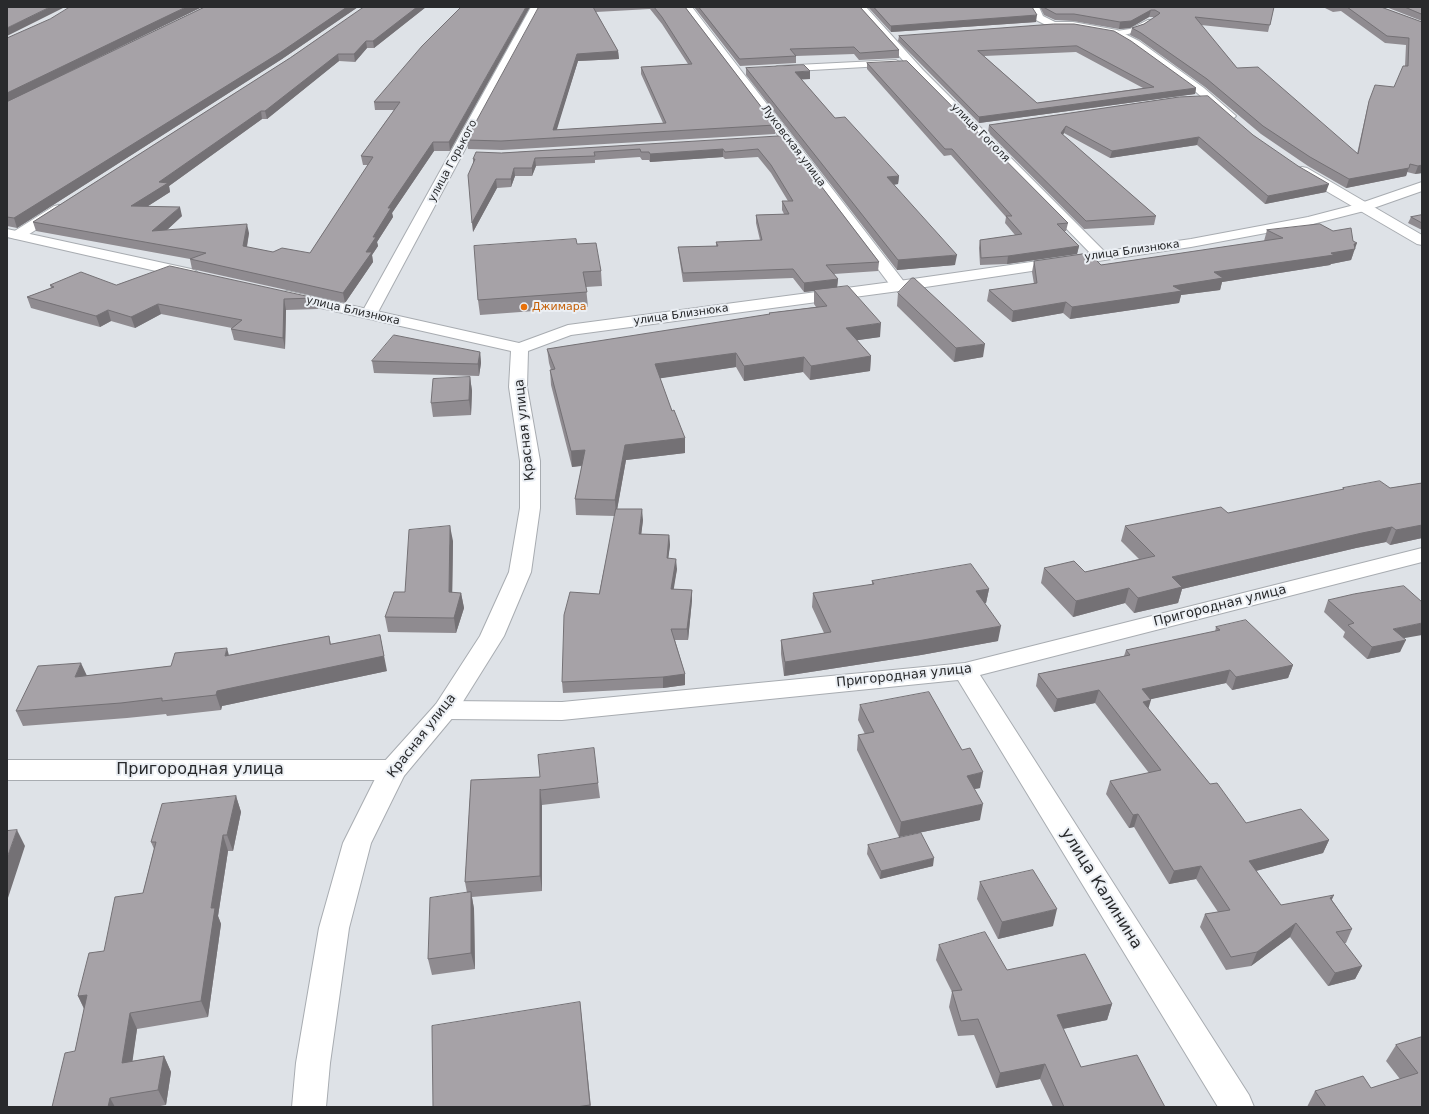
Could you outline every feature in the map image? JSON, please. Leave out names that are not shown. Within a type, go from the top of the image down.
[{"type":"street","name":"улица Горького","points":[[369,314],[536,7]]},
{"type":"street","name":"Луковская улица","points":[[687,7],[899,286]]},
{"type":"street","name":"улица Гоголя","points":[[861,7],[910,62],[1101,256]]},
{"type":"street","points":[[1034,7],[1039,18],[1053,24]]},
{"type":"street","points":[[1031,27],[1053,24],[1080,26],[1117,34],[1135,43],[1210,98],[1239,123]]},
{"type":"street","points":[[888,37],[903,36]]},
{"type":"street","points":[[767,69],[910,62]]},
{"type":"street","points":[[736,70],[751,70]]},
{"type":"street","points":[[1190,99],[1210,98]]},
{"type":"street","points":[[976,129],[989,127]]},
{"type":"street","points":[[771,139],[786,138]]},
{"type":"street","points":[[457,154],[472,154]]},
{"type":"street","points":[[1295,166],[1363,208],[1422,241]]},
{"type":"street","name":"улица Близнюка","points":[[276,293],[520,348],[568,330],[899,286],[1213,239],[1309,221],[1363,208],[1422,186]]},
{"type":"street","points":[[13,234],[72,201]]},
{"type":"street","points":[[13,234],[206,278]]},
{"type":"street","name":"Красная улица","points":[[309,1107],[313,1063],[334,928],[357,843],[392,770],[445,710],[492,636],[520,572],[530,508],[530,461],[518,387],[520,348]]},
{"type":"street","name":"Пригородная улица","points":[[445,710],[562,711],[965,671],[1417,561]]},
{"type":"street","name":"улица Калинина","points":[[965,671],[1237,1107]]},
{"type":"street","name":"Пригородная улица","points":[[7,770],[392,770]]},
{"type":"lane","points":[[1117,34],[1132,30],[1153,20]]},
{"type":"building","points":[[7,7],[50,7],[7,28]]},
{"type":"building","points":[[70,7],[186,7],[7,93],[7,38],[50,19]]},
{"type":"building","points":[[205,7],[347,7],[281,52],[14,218],[7,217],[7,102]]},
{"type":"building","points":[[364,7],[417,7],[373,41],[366,41],[354,54],[338,54],[265,111],[261,111],[159,182],[168,183],[131,206],[180,207],[152,231],[247,224],[243,246],[273,252],[282,248],[310,253],[373,157],[361,156],[400,102],[374,102],[422,46],[461,7],[526,7],[449,142],[433,142],[388,208],[391,208],[373,237],[376,237],[366,252],[372,252],[343,293],[190,259],[206,253],[33,222],[290,58]]},
{"type":"building","points":[[539,7],[593,7],[618,51],[577,54],[553,130],[666,123],[641,67],[692,64],[654,7],[685,7],[775,125],[501,141],[467,140]]},
{"type":"building","points":[[699,7],[860,7],[899,50],[860,53],[854,47],[790,49],[796,56],[740,59]]},
{"type":"building","points":[[874,7],[1032,7],[1037,15],[891,26]]},
{"type":"building","points":[[1044,7],[1274,7],[1270,25],[1195,17],[1237,68],[1258,67],[1358,154],[1369,101],[1375,85],[1394,87],[1403,66],[1408,66],[1409,38],[1387,36],[1347,7],[1381,7],[1422,22],[1422,165],[1418,166],[1410,164],[1409,168],[1349,179],[1310,157],[1263,126],[1207,79],[1132,28],[1144,24],[1160,13],[1155,10],[1151,10],[1131,21],[1120,22],[1074,14],[1056,14]]},
{"type":"building","points":[[1405,7],[1422,7],[1422,14]]},
{"type":"building","points":[[1054,24],[1074,24],[1114,31],[1131,41],[1196,88],[979,117],[899,36]],"holes":[[[1077,46],[1154,87],[1037,103],[978,51]]]},
{"type":"building","points":[[907,61],[1068,223],[1057,224],[1079,246],[1008,256],[981,258],[980,240],[1022,234],[1006,216],[1012,216],[952,149],[945,149],[867,63]]},
{"type":"building","points":[[804,65],[810,71],[795,72],[835,118],[845,117],[899,176],[887,177],[957,255],[898,260],[746,68]]},
{"type":"building","points":[[1208,96],[1253,135],[1298,166],[1329,184],[1268,196],[1199,137],[1112,151],[1066,126],[1061,133],[1156,216],[1086,221],[989,125],[1179,97]]},
{"type":"building","points":[[783,136],[879,262],[826,265],[838,279],[804,283],[793,269],[683,273],[678,247],[718,246],[716,242],[762,240],[756,215],[789,214],[782,201],[793,201],[771,165],[758,149],[725,152],[723,149],[650,154],[649,152],[641,152],[640,149],[594,152],[595,156],[535,158],[532,168],[514,168],[511,179],[496,179],[472,223],[468,175],[475,159],[473,159],[476,152],[501,153]]},
{"type":"building","points":[[1422,215],[1422,223],[1411,217]]},
{"type":"building","points":[[1320,224],[1333,231],[1351,228],[1353,241],[1357,243],[1354,244],[1355,249],[1331,253],[1334,255],[1214,272],[1223,278],[1173,286],[1182,291],[1072,307],[1066,302],[1013,311],[989,290],[1037,283],[1034,261],[1089,253],[1101,265],[1283,238],[1267,230]]},
{"type":"building","points":[[576,239],[577,244],[596,243],[601,271],[583,272],[587,292],[478,300],[474,246]]},
{"type":"building","points":[[170,266],[315,298],[284,299],[283,338],[231,329],[242,320],[158,304],[131,317],[108,310],[96,316],[27,297],[54,287],[50,285],[81,272],[116,285]]},
{"type":"building","points":[[912,278],[914,278],[985,344],[956,348],[898,293]]},
{"type":"building","points":[[848,286],[881,323],[846,328],[871,356],[811,366],[804,357],[744,366],[736,353],[655,364],[672,411],[674,410],[685,438],[625,445],[615,500],[575,499],[585,450],[571,451],[550,370],[555,369],[547,349],[770,314],[769,313],[827,306],[814,290]]},
{"type":"building","points":[[394,335],[480,352],[478,364],[372,361]]},
{"type":"building","points":[[470,377],[469,400],[431,403],[433,379]]},
{"type":"building","points":[[1380,481],[1390,488],[1422,483],[1422,525],[1396,530],[1392,527],[1362,533],[1172,577],[1182,587],[1138,598],[1129,588],[1076,601],[1044,568],[1074,561],[1085,572],[1155,556],[1125,526],[1221,507],[1228,513]]},
{"type":"building","points":[[616,509],[642,509],[639,534],[669,535],[667,558],[676,559],[671,589],[692,590],[687,629],[671,629],[685,674],[663,677],[562,682],[564,615],[570,592],[599,594]]},
{"type":"building","points":[[450,526],[449,592],[461,593],[454,618],[385,617],[394,592],[405,592],[409,530]]},
{"type":"building","points":[[971,564],[989,589],[976,591],[1001,626],[785,662],[781,640],[831,632],[813,593],[874,584],[872,581]]},
{"type":"building","points":[[1404,586],[1422,602],[1422,623],[1393,629],[1406,640],[1372,647],[1348,625],[1354,623],[1328,600],[1354,594]]},
{"type":"building","points":[[1246,620],[1293,665],[1236,677],[1230,670],[1142,689],[1151,700],[1143,702],[1210,784],[1217,783],[1246,823],[1301,809],[1329,840],[1249,861],[1281,905],[1334,895],[1330,898],[1352,929],[1336,932],[1362,966],[1335,973],[1296,923],[1257,952],[1231,957],[1205,914],[1230,910],[1201,866],[1174,871],[1138,814],[1133,815],[1110,781],[1161,770],[1099,690],[1057,699],[1038,674],[1130,655],[1126,650],[1220,630],[1216,627]]},
{"type":"building","points":[[380,635],[384,656],[217,691],[216,695],[162,701],[162,698],[121,703],[16,711],[38,666],[81,663],[75,677],[171,666],[175,653],[227,648],[225,656],[329,636],[330,644]]},
{"type":"building","points":[[929,692],[962,750],[970,748],[983,772],[967,776],[983,804],[901,822],[858,735],[874,732],[860,705]]},
{"type":"building","points":[[594,748],[598,783],[540,789],[540,876],[465,882],[471,780],[540,777],[538,755]]},
{"type":"building","points":[[236,796],[227,835],[223,835],[211,908],[215,908],[201,1001],[130,1013],[122,1063],[164,1056],[158,1090],[110,1098],[108,1107],[52,1107],[65,1053],[75,1051],[87,995],[78,996],[89,953],[104,951],[115,897],[143,893],[156,842],[151,842],[162,804]]},
{"type":"building","points":[[17,830],[7,858],[7,831]]},
{"type":"building","points":[[921,833],[934,858],[881,871],[868,845]]},
{"type":"building","points":[[1033,870],[1057,909],[1002,922],[980,882]]},
{"type":"building","points":[[471,892],[471,953],[428,959],[430,898]]},
{"type":"building","points":[[985,932],[1007,970],[1085,954],[1112,1004],[1057,1015],[1081,1067],[1137,1055],[1165,1107],[1064,1107],[1045,1064],[1000,1073],[978,1019],[961,1021],[952,991],[962,990],[939,945]]},
{"type":"building","points":[[580,1002],[590,1105],[576,1107],[433,1107],[432,1026]]},
{"type":"building","points":[[1422,1037],[1422,1107],[1326,1107],[1315,1091],[1363,1076],[1371,1088],[1418,1073],[1396,1045]]},
{"type":"place","name":"Джимара","points":[[524,307]]}]
